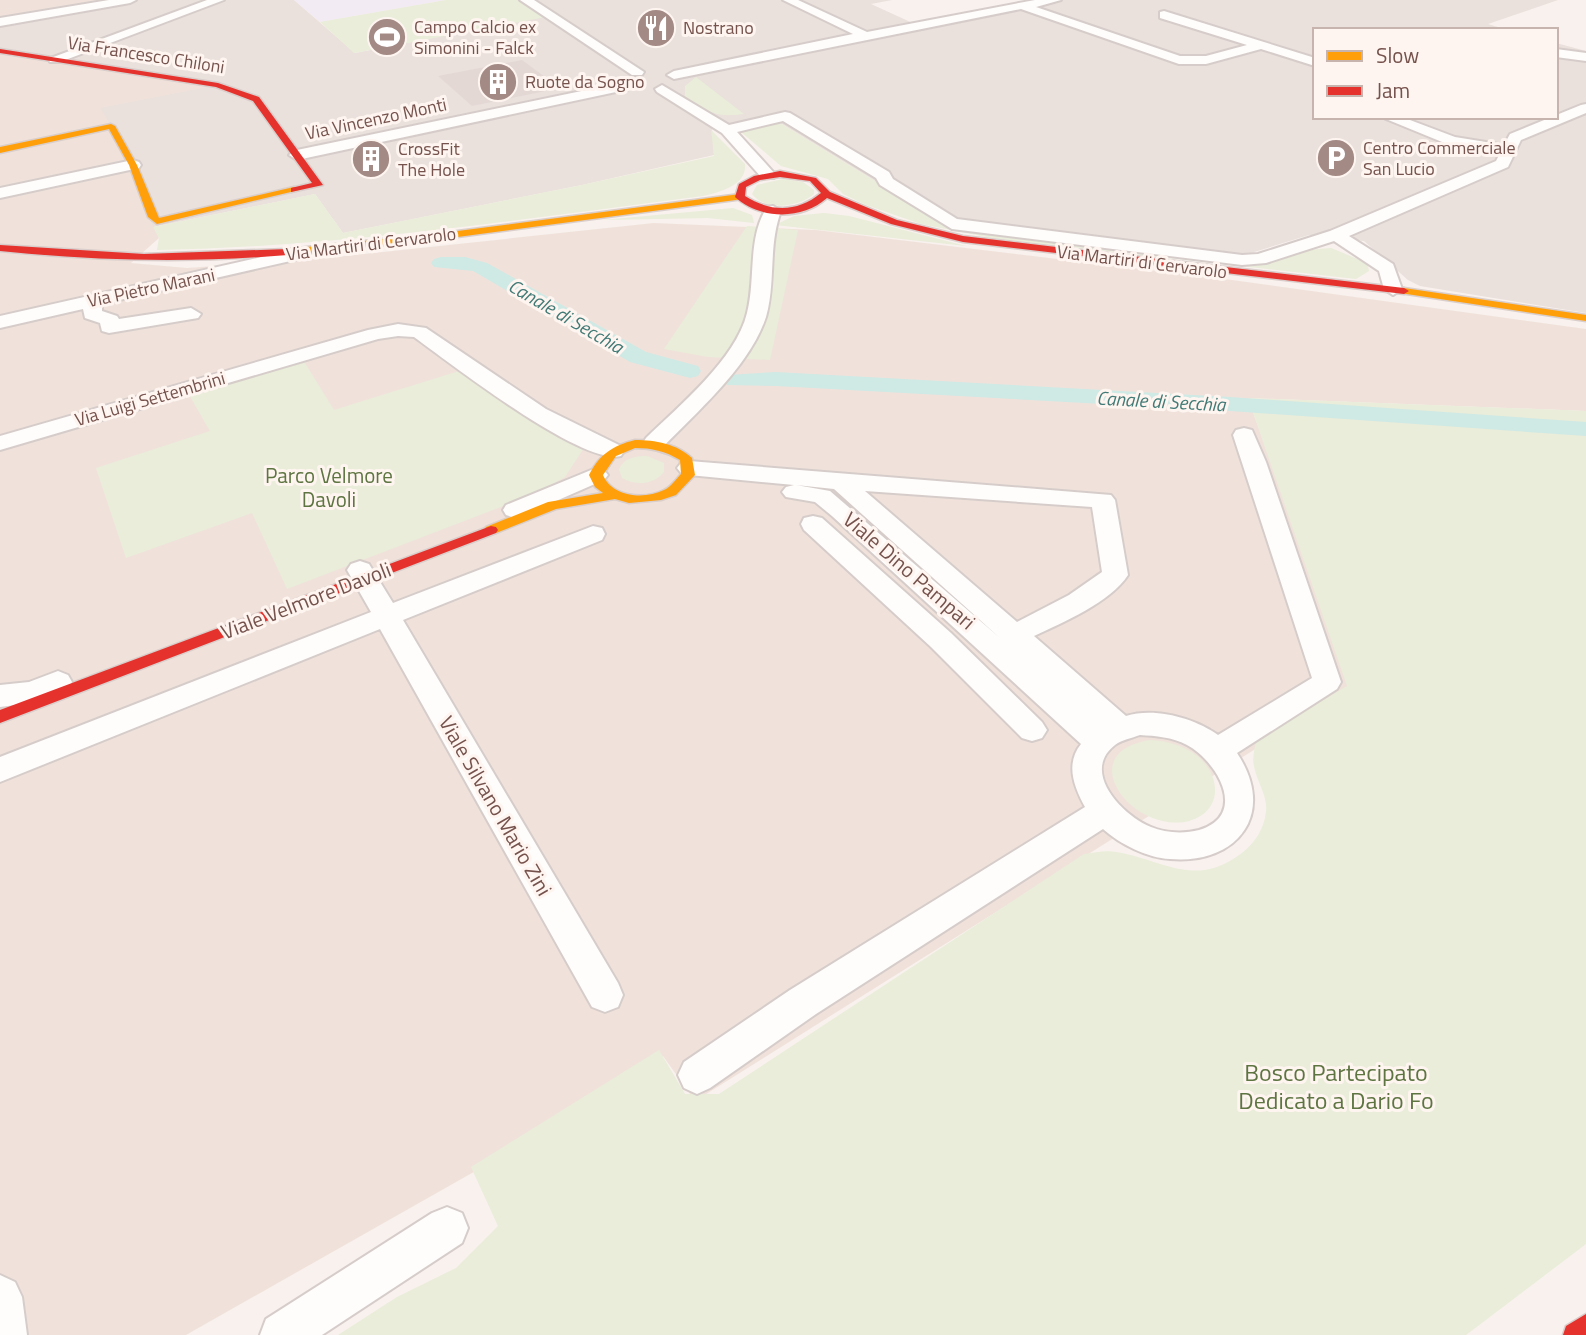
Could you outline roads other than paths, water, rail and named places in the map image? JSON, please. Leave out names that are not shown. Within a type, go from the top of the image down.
[{"type":"street","points":[[0,22],[130,0]]},
{"type":"street","points":[[55,59],[218,0]]},
{"type":"street","points":[[526,0],[637,72]]},
{"type":"street","points":[[789,0],[866,36]]},
{"type":"street","points":[[636,89],[622,83],[625,77],[637,72],[663,73],[1055,0]]},
{"type":"street","points":[[1022,6],[1179,60],[1206,61],[1262,46]]},
{"type":"street","points":[[1164,15],[1313,61]]},
{"type":"street","name":"Via Francesco Chiloni","points":[[0,51],[218,85],[243,92],[256,99],[297,155]]},
{"type":"street","points":[[1558,53],[1586,57]]},
{"type":"street","points":[[662,89],[675,84],[677,78],[663,73]]},
{"type":"street","name":"Via Vincenzo Monti","points":[[133,165],[153,218],[157,221],[318,185],[297,155],[636,89],[662,89]]},
{"type":"street","points":[[662,89],[727,130],[768,175],[742,186],[740,197]]},
{"type":"street","name":"Via Martiri di Cervarolo","points":[[727,130],[785,116],[883,175],[886,182],[952,224],[1242,260],[1260,259],[1336,235],[1502,164],[1516,137],[1586,108]]},
{"type":"street","points":[[1393,119],[1452,141],[1509,150]]},
{"type":"street","points":[[0,150],[111,126],[133,165],[0,193]]},
{"type":"street","name":"Via Martiri di Cervarolo","points":[[768,175],[792,174],[814,180],[821,184],[826,194],[894,222]]},
{"type":"street","name":"Via Martiri di Cervarolo","points":[[806,208],[819,202],[826,194]]},
{"type":"street","name":"Via Martiri di Cervarolo","points":[[0,248],[41,253],[179,258],[302,253],[740,197],[752,206],[772,211],[806,208],[894,222],[963,239],[1393,289],[1586,318]]},
{"type":"street","points":[[654,443],[708,387],[738,348],[755,319],[761,289],[762,237],[772,211]]},
{"type":"street","points":[[1336,235],[1387,268],[1393,289]]},
{"type":"street","name":"Via Pietro Marani","points":[[0,322],[302,253]]},
{"type":"street","points":[[167,284],[186,272],[186,264],[179,258]]},
{"type":"street","points":[[93,301],[92,314],[110,320],[109,327],[191,314]]},
{"type":"street","name":"Via Luigi Settembrini","points":[[0,443],[300,355],[398,330],[419,332],[560,426],[594,445],[613,451]]},
{"type":"street","points":[[1217,751],[1327,682],[1317,644],[1279,540],[1259,469],[1244,435]]},
{"type":"street","points":[[613,451],[626,446],[654,443],[680,453],[686,475]]},
{"type":"street","name":"Viale Velmore Davoli","points":[[0,717],[363,575],[546,498],[596,475],[601,461],[613,451]]},
{"type":"street","points":[[596,475],[600,484],[615,495]]},
{"type":"street","name":"Viale Velmore Davoli","points":[[0,696],[31,692],[553,505],[615,495],[629,499],[656,497],[671,492],[686,475]]},
{"type":"street","name":"Viale Dino Pampari","points":[[686,475],[893,484],[1103,500],[1115,575],[1096,592],[1061,613],[1013,635]]},
{"type":"street","name":"Viale Dino Pampari","points":[[686,475],[822,496],[971,625],[1108,734]]},
{"type":"street","name":"Viale Dino Pampari","points":[[841,482],[1013,635],[1108,734]]},
{"type":"street","points":[[813,524],[941,640],[1032,730]]},
{"type":"street","points":[[0,770],[593,534]]},
{"type":"street","name":"Viale Silvano Mario Zini","points":[[363,575],[605,995]]},
{"type":"street","points":[[941,640],[971,625]]},
{"type":"street","points":[[1138,724],[1180,729],[1200,738],[1217,751],[1236,778],[1240,788],[1241,807],[1233,824],[1218,837],[1197,845],[1172,845],[1146,840],[1122,828],[1103,812],[1090,793],[1085,774],[1088,757],[1108,734],[1138,724]]},
{"type":"street","points":[[697,1075],[803,1002],[1103,812]]},
{"type":"street","points":[[282,1335],[447,1228]]},
{"type":"street","points":[[0,1297],[5,1335]]},
{"type":"street","points":[[1575,1335],[1586,1326]]},
{"type":"waterway","name":"Canale di Secchia","points":[[441,263],[465,263],[480,267],[638,357],[690,371]]},
{"type":"waterway","name":"Canale di Secchia","points":[[735,380],[776,379],[1230,404],[1586,429]]},
{"type":"place","name":"Nostrano","points":[[656,28]]},
{"type":"place","name":"Campo Calcio ex Simonini - Falck","points":[[387,37]]},
{"type":"place","name":"Ruote da Sogno","points":[[498,82]]},
{"type":"place","name":"Centro Commerciale San Lucio","points":[[1336,158]]},
{"type":"place","name":"CrossFit The Hole","points":[[371,159]]},
{"type":"park label","name":"Parco Velmore Davoli","points":[[329,488]]},
{"type":"park label","name":"Bosco Partecipato Dedicato a Dario Fo","points":[[1336,1087]]}]
